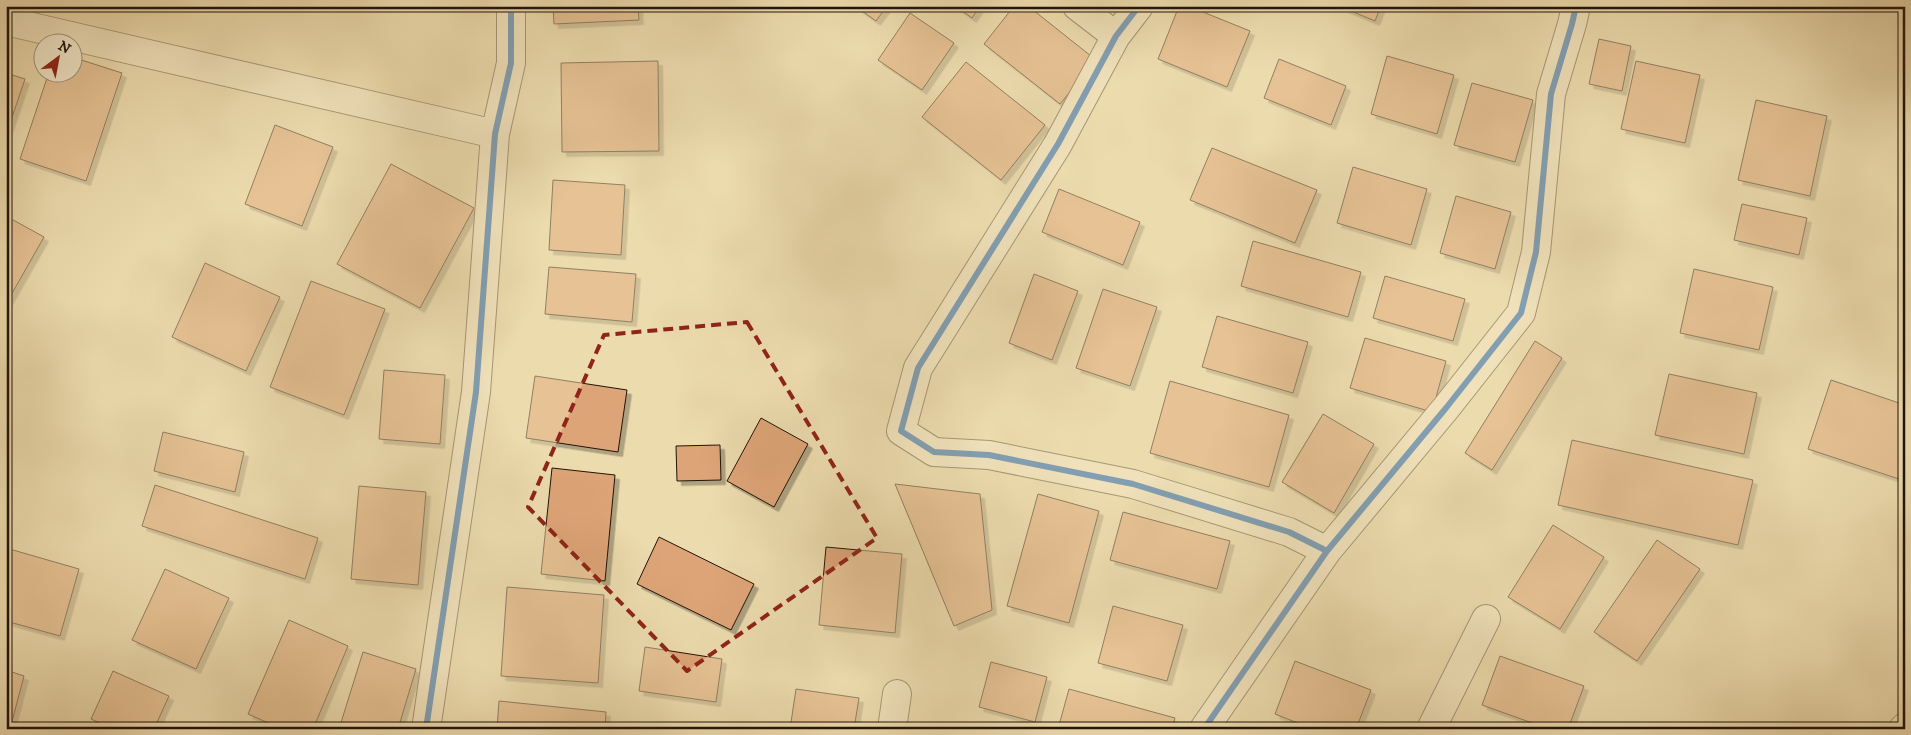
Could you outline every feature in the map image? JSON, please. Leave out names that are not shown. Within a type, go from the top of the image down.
[{"type":"street","points":[[426,729],[476,392],[495,134],[511,63],[511,6]]},
{"type":"street","points":[[1077,6],[1116,36]]},
{"type":"street","points":[[1139,6],[1116,36],[1058,144],[918,368],[900,431],[934,452],[989,454],[1133,484],[1289,532],[1327,551]]},
{"type":"street","points":[[1204,729],[1327,551],[1446,408],[1521,313],[1536,252],[1550,94],[1576,6]]},
{"type":"street","points":[[6,21],[495,134]]},
{"type":"street","points":[[1431,729],[1486,620]]},
{"type":"street","points":[[892,729],[897,694]]},
{"type":"highlighted area","points":[[747,322],[877,538],[687,671],[528,507],[604,335]]},
{"type":"building","points":[[553,6],[638,6],[639,20],[554,24]]},
{"type":"building","points":[[855,6],[887,6],[876,21]]},
{"type":"building","points":[[955,6],[980,6],[972,18]]},
{"type":"building","points":[[1014,6],[1028,6],[1096,60],[1060,104],[984,44]]},
{"type":"building","points":[[1179,6],[1188,6],[1250,31],[1227,87],[1158,59]]},
{"type":"building","points":[[1339,6],[1381,6],[1375,21]]},
{"type":"building","points":[[910,13],[954,43],[922,90],[878,60]]},
{"type":"building","points":[[1599,39],[1631,46],[1622,91],[1589,84]]},
{"type":"building","points":[[1387,56],[1454,75],[1437,134],[1371,114]]},
{"type":"building","points":[[1279,59],[1346,86],[1331,125],[1264,98]]},
{"type":"building","points":[[82,60],[122,73],[86,181],[20,159],[46,82],[82,82]]},
{"type":"building","points":[[658,61],[659,151],[562,152],[561,63]]},
{"type":"building","points":[[1636,61],[1700,75],[1685,143],[1621,129]]},
{"type":"building","points":[[966,62],[1045,125],[1001,180],[922,117]]},
{"type":"building","points":[[6,73],[25,79],[6,135]]},
{"type":"building","points":[[1472,83],[1533,100],[1515,162],[1454,145]]},
{"type":"building","points":[[1756,100],[1827,116],[1810,196],[1738,180]]},
{"type":"building","points":[[275,125],[333,147],[302,226],[245,204]]},
{"type":"building","points":[[1212,148],[1317,190],[1295,243],[1190,200]]},
{"type":"building","points":[[391,164],[474,208],[420,308],[337,264]]},
{"type":"building","points":[[1353,167],[1427,189],[1411,245],[1337,223]]},
{"type":"building","points":[[553,180],[625,185],[621,255],[549,250]]},
{"type":"building","points":[[1059,189],[1140,222],[1123,265],[1042,232]]},
{"type":"building","points":[[1456,196],[1511,212],[1495,269],[1440,253]]},
{"type":"building","points":[[1742,204],[1807,218],[1799,255],[1734,240]]},
{"type":"building","points":[[6,216],[44,237],[6,304]]},
{"type":"building","points":[[1253,241],[1361,272],[1348,317],[1241,286]]},
{"type":"building","points":[[205,263],[280,297],[246,371],[172,337]]},
{"type":"building","points":[[549,267],[636,274],[632,322],[545,314]]},
{"type":"building","points":[[1694,269],[1773,287],[1759,350],[1680,333]]},
{"type":"building","points":[[1034,274],[1078,291],[1052,360],[1009,343]]},
{"type":"building","points":[[1385,276],[1465,299],[1453,341],[1373,318]]},
{"type":"building","points":[[311,281],[385,309],[344,415],[270,387]]},
{"type":"building","points":[[1103,289],[1157,307],[1130,386],[1076,368]]},
{"type":"building","points":[[1217,316],[1308,342],[1293,393],[1202,367]]},
{"type":"building","points":[[1365,338],[1446,361],[1432,412],[1350,388]]},
{"type":"building","points":[[1535,341],[1562,358],[1492,470],[1465,453]]},
{"type":"building","points":[[384,370],[445,375],[440,444],[379,439]]},
{"type":"building","points":[[1669,374],[1757,393],[1744,454],[1655,435]]},
{"type":"building","points":[[535,376],[627,390],[618,452],[526,438]]},
{"type":"building","points":[[1831,380],[1905,405],[1905,481],[1808,449]]},
{"type":"building","points":[[1170,381],[1289,415],[1269,487],[1150,453]]},
{"type":"building","points":[[1323,414],[1374,444],[1334,513],[1282,482]]},
{"type":"building","points":[[761,418],[808,444],[774,507],[727,481]]},
{"type":"building","points":[[163,432],[244,452],[235,492],[154,471]]},
{"type":"building","points":[[1572,440],[1753,480],[1738,545],[1558,505]]},
{"type":"building","points":[[720,445],[721,480],[677,481],[676,446]]},
{"type":"building","points":[[552,468],[615,475],[605,581],[541,574]]},
{"type":"building","points":[[895,484],[980,494],[992,610],[954,626]]},
{"type":"building","points":[[155,485],[318,538],[305,579],[142,526]]},
{"type":"building","points":[[359,486],[426,492],[418,585],[351,579]]},
{"type":"building","points":[[1038,494],[1099,511],[1069,623],[1007,606]]},
{"type":"building","points":[[1123,512],[1230,541],[1217,589],[1110,560]]},
{"type":"building","points":[[1553,525],[1604,557],[1560,629],[1508,597]]},
{"type":"building","points":[[659,537],[754,584],[731,630],[637,584]]},
{"type":"building","points":[[1657,540],[1700,569],[1637,661],[1594,632]]},
{"type":"building","points":[[826,547],[902,554],[895,633],[819,625]]},
{"type":"building","points":[[6,548],[79,569],[60,636],[6,621]]},
{"type":"building","points":[[165,569],[229,598],[196,669],[132,640]]},
{"type":"building","points":[[507,587],[604,595],[598,683],[501,676]]},
{"type":"building","points":[[1113,606],[1183,625],[1167,681],[1098,663]]},
{"type":"building","points":[[289,620],[348,646],[313,729],[282,729],[248,714]]},
{"type":"building","points":[[645,647],[722,659],[716,702],[639,691]]},
{"type":"building","points":[[363,652],[416,669],[398,729],[339,729]]},
{"type":"building","points":[[1500,656],[1584,686],[1568,729],[1549,729],[1482,705]]},
{"type":"building","points":[[1295,661],[1371,690],[1356,729],[1313,729],[1275,714]]},
{"type":"building","points":[[991,662],[1047,677],[1035,722],[979,707]]},
{"type":"building","points":[[6,670],[24,676],[10,729],[6,729]]},
{"type":"building","points":[[113,671],[169,696],[154,729],[113,729],[91,719]]},
{"type":"building","points":[[796,689],[859,698],[854,729],[790,729]]},
{"type":"building","points":[[1069,689],[1175,718],[1172,729],[1058,729]]},
{"type":"building","points":[[499,701],[606,712],[605,729],[497,729]]},
{"type":"cycle path","points":[[426,729],[476,392],[495,134],[511,63],[511,6]]},
{"type":"cycle path","points":[[1139,6],[1116,36],[1058,144],[918,368],[901,431],[934,452],[989,455],[1133,484],[1289,532],[1327,551]]},
{"type":"cycle path","points":[[1204,729],[1327,551],[1446,408],[1521,313],[1536,252],[1551,94],[1576,6]]}]
